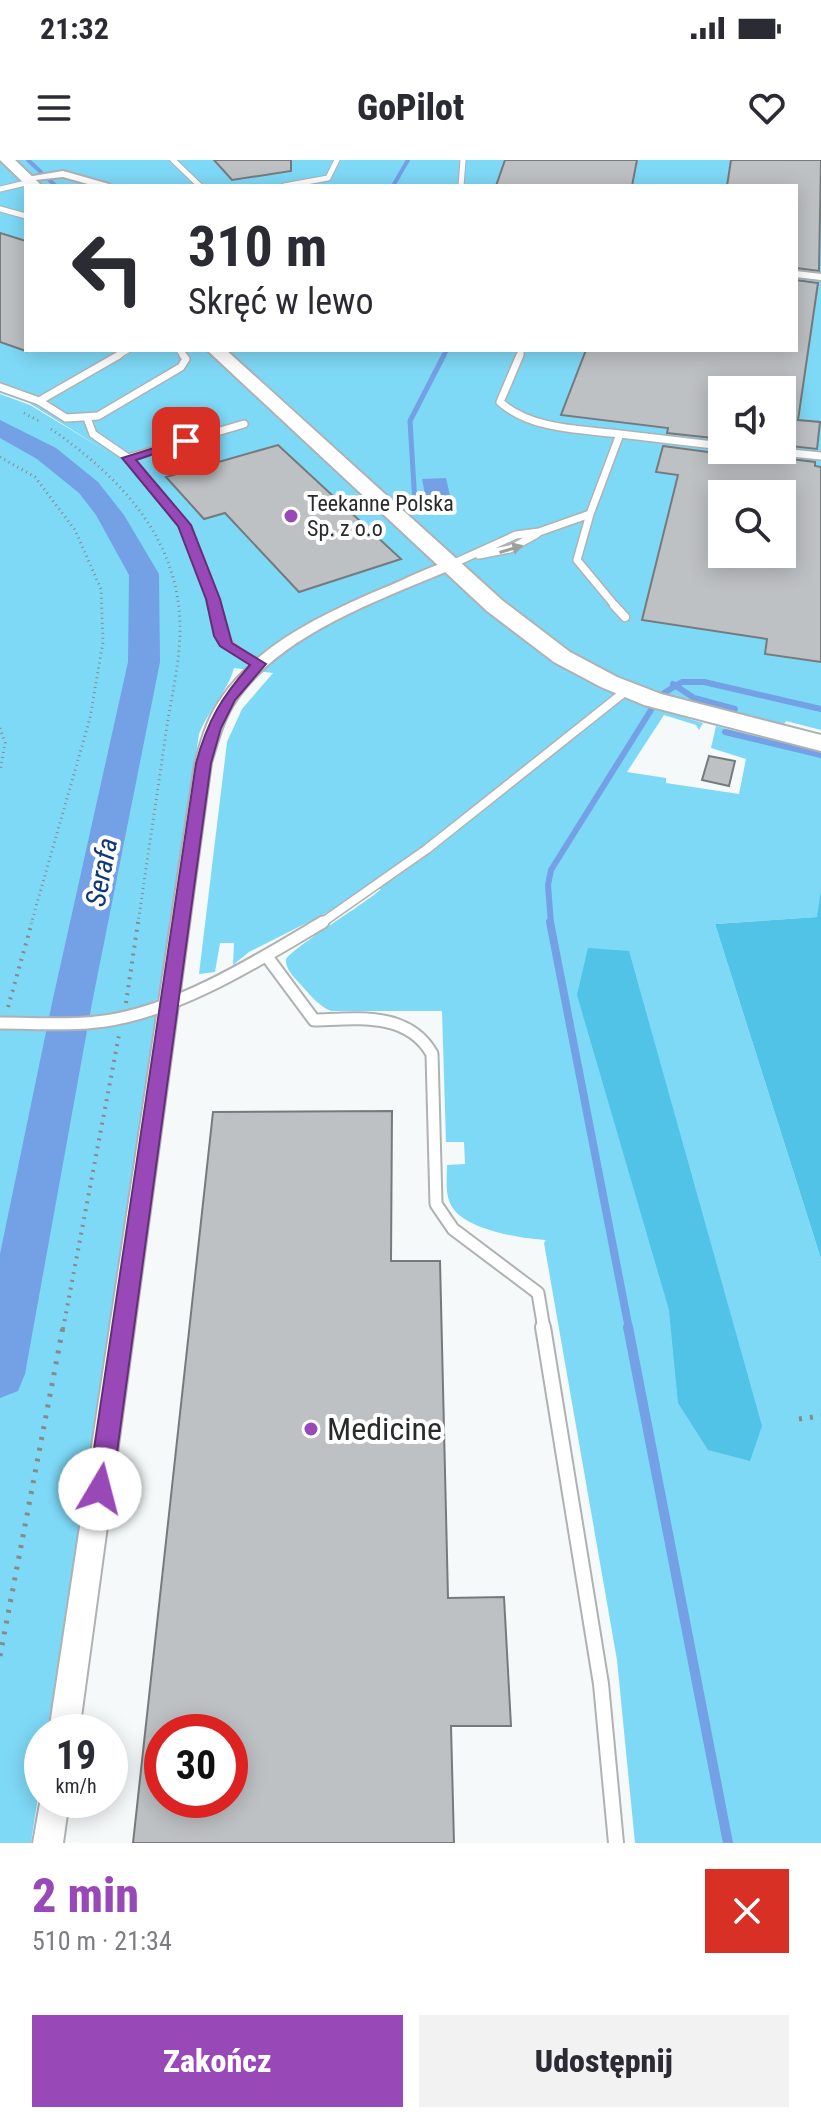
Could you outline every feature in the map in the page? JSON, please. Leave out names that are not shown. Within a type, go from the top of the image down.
[{"type":"street","points":[[7,160],[29,181],[63,174],[99,184]]},
{"type":"street","points":[[798,274],[821,277]]},
{"type":"street","points":[[218,352],[450,565],[543,644],[577,666],[627,690],[713,717],[821,743]]},
{"type":"street","points":[[67,1714],[203,763],[213,728],[229,698],[259,664],[290,642],[383,593],[450,565]]},
{"type":"street","points":[[48,1843],[51,1818]]},
{"type":"lane","points":[[173,160],[198,184]]},
{"type":"lane","points":[[295,184],[328,178],[337,160]]},
{"type":"lane","points":[[461,184],[463,160]]},
{"type":"lane","points":[[0,182],[29,181]]},
{"type":"lane","points":[[0,189],[29,181]]},
{"type":"lane","points":[[0,209],[24,215]]},
{"type":"lane","points":[[39,401],[125,352]]},
{"type":"lane","points":[[0,387],[39,401],[66,418],[98,416],[181,367],[186,359],[181,352]]},
{"type":"lane","points":[[521,352],[500,402],[509,413],[540,422],[708,444]]},
{"type":"lane","points":[[87,418],[93,434],[128,458],[184,525],[213,599],[221,636],[227,646],[259,664]]},
{"type":"lane","points":[[128,458],[244,424]]},
{"type":"lane","points":[[620,434],[590,514],[577,560],[625,617]]},
{"type":"lane","points":[[796,453],[821,456]]},
{"type":"lane","points":[[450,565],[478,555],[505,552],[525,544],[539,532],[590,514]]},
{"type":"lane","points":[[2,1023],[123,1018],[171,1002],[268,958],[374,890],[627,690]]},
{"type":"lane","points":[[268,958],[314,1020],[393,1021],[413,1030],[428,1042],[432,1054],[436,1204],[439,1213],[454,1229],[517,1272],[538,1293],[601,1684],[616,1843]]},
{"type":"path","points":[[0,1656],[64,1311],[123,1018],[180,627],[177,597],[163,547],[153,524],[137,501],[75,445],[15,408]]},
{"type":"path","points":[[0,457],[35,477],[75,530],[101,589],[103,642],[90,718],[2,1023]]},
{"type":"path","points":[[0,728],[5,743],[0,771]]},
{"type":"path","points":[[799,1419],[821,1416]]},
{"type":"shaded area","points":[[0,160],[821,160],[821,730],[725,712],[676,697],[666,712],[703,723],[699,730],[696,725],[664,715],[627,772],[666,778],[666,783],[739,794],[746,759],[711,748],[716,726],[821,752],[821,889],[818,917],[715,924],[821,1259],[821,1843],[635,1843],[617,1660],[544,1243],[546,1240],[507,1235],[478,1226],[456,1212],[450,1203],[447,1165],[465,1164],[464,1142],[446,1142],[442,1011],[331,1011],[312,997],[286,964],[286,960],[299,947],[381,889],[365,888],[344,904],[249,952],[233,965],[234,943],[220,943],[215,972],[199,974],[227,742],[242,709],[273,673],[234,668],[199,734],[160,998],[141,1007],[102,1017],[0,1019],[0,394],[30,405],[106,451],[29,403],[0,393]]},
{"type":"shaded area","points":[[446,478],[453,509],[428,510],[422,479]]},
{"type":"shaded area","points":[[821,889],[821,1259],[715,924],[817,917]]},
{"type":"shaded area","points":[[588,948],[629,951],[762,1426],[750,1461],[708,1450],[678,1403],[669,1310],[577,995]]},
{"type":"shaded area","points":[[157,1015],[51,1714],[24,1714],[24,1818],[35,1818],[31,1843],[0,1843],[0,1027],[114,1023]]},
{"type":"building","points":[[214,160],[291,160],[291,171],[232,180]]},
{"type":"building","points":[[505,160],[637,160],[632,184],[497,184]]},
{"type":"building","points":[[731,160],[821,160],[819,271],[798,268],[798,184],[727,184]]},
{"type":"building","points":[[0,233],[24,240],[24,350],[0,342]]},
{"type":"building","points":[[798,280],[818,283],[798,420],[820,422],[817,449],[796,447],[796,376],[708,376],[708,437],[667,433],[668,428],[561,415],[585,352],[798,352]]},
{"type":"building","name":"Teekanne Polska Sp. z o.o","points":[[278,445],[401,559],[299,592],[225,513],[204,519],[166,477]]},
{"type":"building","points":[[663,446],[708,452],[708,464],[796,464],[796,460],[815,462],[815,466],[821,467],[821,662],[765,654],[767,639],[642,620],[678,475],[656,472]]},
{"type":"building","points":[[709,756],[735,761],[729,786],[702,780]]},
{"type":"building","name":"Medicine","points":[[392,1111],[391,1261],[440,1261],[448,1598],[504,1597],[511,1726],[451,1726],[454,1843],[133,1843],[144,1742],[144,1818],[248,1818],[248,1714],[147,1714],[213,1112]]},
{"type":"waterway","points":[[28,160],[41,172]]},
{"type":"waterway","points":[[394,184],[408,160]]},
{"type":"waterway","points":[[46,177],[54,184]]},
{"type":"waterway","points":[[443,357],[446,352]]},
{"type":"waterway","points":[[415,504],[410,421],[444,355]]},
{"type":"waterway","name":"Serafa","points":[[0,428],[47,454],[88,487],[110,515],[144,574],[144,662],[72,1003],[0,1374]]},
{"type":"waterway","points":[[676,686],[682,682],[704,682],[821,709]]},
{"type":"waterway","points":[[664,693],[676,686]]},
{"type":"waterway","points":[[676,686],[694,698],[735,709]]},
{"type":"waterway","points":[[551,924],[548,885],[551,870],[651,710]]},
{"type":"waterway","points":[[725,732],[821,755]]},
{"type":"waterway","points":[[550,922],[629,1329]]},
{"type":"waterway","points":[[628,1327],[728,1843]]},
{"type":"place","name":"Teekanne Polska Sp. z o.o","points":[[291,516]]},
{"type":"place","name":"Medicine","points":[[311,1429]]},
{"type":"route","points":[[100,1489],[203,763],[213,728],[229,698],[259,664],[227,646],[221,636],[213,599],[184,525],[128,458],[186,441]]}]
